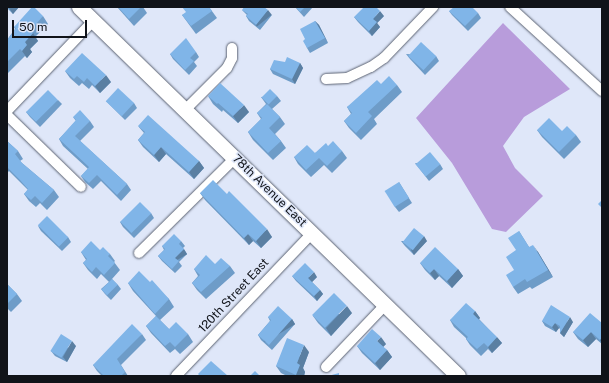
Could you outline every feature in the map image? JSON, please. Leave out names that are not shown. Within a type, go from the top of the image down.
[{"type":"street","name":"78th Avenue East","points":[[79,7],[458,376]]},
{"type":"street","points":[[326,79],[347,78],[370,67],[384,58],[433,7]]},
{"type":"street","points":[[510,7],[602,91]]},
{"type":"street","points":[[7,111],[93,21]]},
{"type":"street","points":[[185,110],[227,68],[232,58],[232,48]]},
{"type":"street","points":[[7,115],[81,187]]},
{"type":"street","points":[[140,254],[235,158]]},
{"type":"street","name":"120th Street East","points":[[176,376],[312,233]]},
{"type":"street","points":[[326,367],[385,305]]},
{"type":"shaded area","points":[[503,23],[570,89],[524,117],[503,146],[515,168],[543,196],[506,232],[492,229],[452,163],[416,118]]},
{"type":"building","points":[[32,7],[34,7],[43,16],[30,31],[33,33],[25,42],[27,45],[22,51],[20,49],[7,62],[7,40],[16,28],[14,27]]},
{"type":"building","points":[[118,7],[141,7],[129,19]]},
{"type":"building","points":[[182,7],[209,7],[212,11],[191,26],[182,15],[186,12]]},
{"type":"building","points":[[244,7],[264,7],[268,10],[256,25],[246,16],[248,14],[242,10]]},
{"type":"building","points":[[296,7],[305,7],[300,12]]},
{"type":"building","points":[[364,7],[376,7],[380,11],[373,19],[377,22],[369,31],[354,17]]},
{"type":"building","points":[[454,7],[472,7],[478,13],[465,26],[449,11]]},
{"type":"building","points":[[315,21],[325,38],[307,48],[303,41],[305,39],[300,29]]},
{"type":"building","points":[[186,38],[196,52],[190,58],[194,61],[185,70],[170,54]]},
{"type":"building","points":[[421,42],[436,56],[423,70],[408,56]]},
{"type":"building","points":[[82,53],[106,75],[95,86],[87,78],[84,82],[77,76],[74,79],[65,71]]},
{"type":"building","points":[[287,57],[300,63],[292,79],[270,69],[274,60],[285,62]]},
{"type":"building","points":[[389,76],[397,85],[368,112],[372,116],[356,133],[344,121],[352,113],[347,107],[377,80],[381,84]]},
{"type":"building","points":[[220,83],[244,105],[233,116],[208,96]]},
{"type":"building","points":[[118,88],[134,103],[122,116],[106,101]]},
{"type":"building","points":[[270,89],[277,96],[269,105],[262,97]]},
{"type":"building","points":[[48,90],[58,100],[36,122],[26,112]]},
{"type":"building","points":[[267,104],[280,117],[269,128],[281,141],[268,153],[248,132],[262,118],[257,113]]},
{"type":"building","points":[[80,110],[90,121],[75,136],[127,184],[117,195],[97,175],[89,183],[81,176],[89,167],[59,139],[76,120],[73,117]]},
{"type":"building","points":[[148,115],[199,161],[189,172],[161,147],[154,155],[138,140],[145,132],[138,126]]},
{"type":"building","points":[[549,118],[562,131],[567,126],[576,135],[559,152],[537,130]]},
{"type":"building","points":[[7,141],[18,151],[15,154],[22,163],[54,190],[42,203],[35,196],[31,200],[24,194],[28,189],[7,167]]},
{"type":"building","points":[[333,141],[342,151],[327,166],[319,158],[306,170],[294,157],[307,145],[315,153],[326,143],[328,146]]},
{"type":"building","points":[[430,152],[440,164],[426,176],[415,164]]},
{"type":"building","points":[[213,180],[227,194],[229,191],[267,229],[256,241],[248,234],[244,238],[200,193]]},
{"type":"building","points":[[399,182],[409,198],[395,207],[385,191]]},
{"type":"building","points":[[602,200],[602,208],[598,204]]},
{"type":"building","points":[[140,202],[151,213],[132,233],[120,222]]},
{"type":"building","points":[[47,216],[68,237],[59,246],[38,225]]},
{"type":"building","points":[[414,228],[424,236],[413,250],[403,242]]},
{"type":"building","points":[[519,231],[529,247],[533,245],[548,270],[527,282],[525,279],[513,287],[506,275],[514,270],[506,257],[516,250],[508,238]]},
{"type":"building","points":[[174,234],[181,241],[179,244],[184,249],[175,258],[179,261],[172,269],[158,256],[165,249],[162,246]]},
{"type":"building","points":[[91,241],[100,250],[103,247],[110,254],[108,256],[115,263],[104,275],[96,267],[92,272],[83,263],[87,259],[81,252]]},
{"type":"building","points":[[435,247],[458,269],[447,281],[434,269],[430,273],[420,263]]},
{"type":"building","points":[[206,255],[215,264],[221,258],[230,266],[201,292],[192,283],[200,275],[194,269]]},
{"type":"building","points":[[305,263],[314,272],[308,278],[320,290],[314,296],[292,276]]},
{"type":"building","points":[[139,271],[150,282],[152,280],[169,299],[155,314],[128,283]]},
{"type":"building","points":[[112,279],[118,285],[107,295],[101,290]]},
{"type":"building","points":[[7,284],[17,294],[7,304]]},
{"type":"building","points":[[334,293],[347,306],[325,328],[312,315]]},
{"type":"building","points":[[466,303],[475,311],[473,314],[497,337],[488,347],[484,343],[477,349],[466,339],[468,337],[450,320]]},
{"type":"building","points":[[551,305],[570,317],[560,333],[560,326],[555,323],[552,327],[542,321]]},
{"type":"building","points":[[278,306],[292,319],[269,345],[258,335],[271,320],[268,317]]},
{"type":"building","points":[[590,313],[602,323],[602,337],[600,340],[591,332],[583,340],[573,332]]},
{"type":"building","points":[[156,316],[169,329],[176,322],[188,334],[175,347],[170,342],[165,346],[146,326]]},
{"type":"building","points":[[132,324],[142,334],[117,359],[125,372],[121,376],[104,376],[93,365]]},
{"type":"building","points":[[372,329],[381,337],[377,341],[387,350],[375,363],[357,346]]},
{"type":"building","points":[[61,334],[72,341],[61,358],[50,351]]},
{"type":"building","points":[[287,338],[304,345],[297,363],[300,365],[296,375],[276,366]]},
{"type":"building","points":[[211,361],[228,376],[200,376],[198,374]]},
{"type":"building","points":[[255,371],[260,376],[250,376]]},
{"type":"building","points":[[339,373],[339,376],[328,376]]}]
